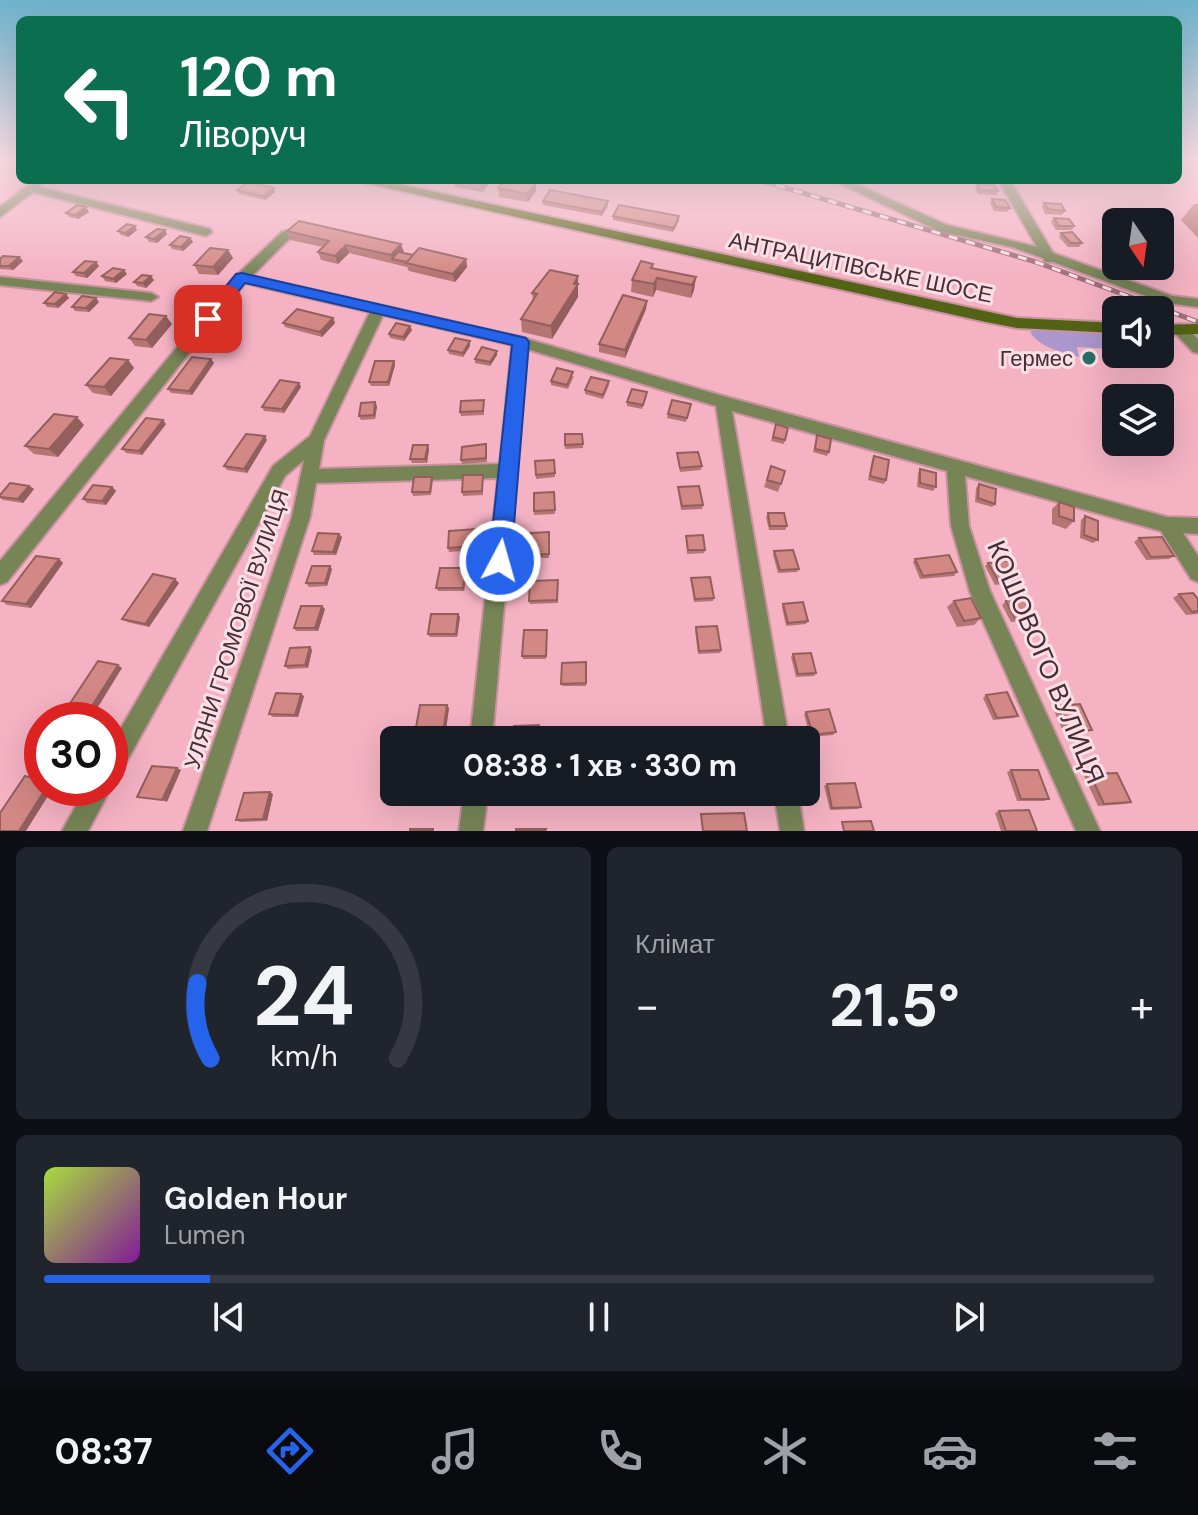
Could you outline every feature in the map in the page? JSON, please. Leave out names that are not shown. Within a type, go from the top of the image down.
[{"type":"main road","name":"АНТРАЦИТІВСЬКЕ ШОСЕ","points":[[450,199],[986,317],[1017,323],[1102,327]]},
{"type":"main road","points":[[1174,329],[1198,329]]},
{"type":"street","points":[[0,213],[17,199]]},
{"type":"street","points":[[73,199],[206,232]]},
{"type":"street","points":[[879,199],[943,228],[1016,244],[1050,259],[1170,300],[1198,303]]},
{"type":"street","points":[[1015,199],[1050,259]]},
{"type":"street","points":[[0,576],[242,278],[286,235]]},
{"type":"street","points":[[242,278],[520,342],[723,402],[1167,525],[1198,526]]},
{"type":"street","points":[[0,281],[151,297]]},
{"type":"street","name":"УЛЯНИ ГРОМОВОЇ ВУЛИЦЯ","points":[[195,831],[301,517],[316,440],[378,310]]},
{"type":"street","points":[[1179,329],[1198,348]]},
{"type":"street","points":[[482,726],[520,342]]},
{"type":"street","points":[[723,402],[776,726]]},
{"type":"street","points":[[128,737],[279,471],[316,440]]},
{"type":"street","name":"КОШОВОГО ВУЛИЦЯ","points":[[955,465],[960,526],[980,592],[1088,831]]},
{"type":"street","points":[[309,476],[509,471]]},
{"type":"street","points":[[1167,525],[1198,573]]},
{"type":"street","points":[[74,831],[89,806]]},
{"type":"street","points":[[471,831],[474,806]]},
{"type":"street","points":[[788,806],[792,831]]},
{"type":"shaded area","points":[[1035,329],[1102,333],[1102,348],[1077,347],[1079,357],[1052,349],[1039,342],[1030,332]]},
{"type":"building","points":[[596,199],[608,201],[602,212],[543,201]]},
{"type":"building","points":[[992,199],[1005,200],[1010,208],[996,207]]},
{"type":"building","points":[[1044,203],[1061,204],[1065,211],[1048,209]]},
{"type":"building","points":[[77,205],[86,207],[75,215],[66,213]]},
{"type":"building","points":[[619,205],[679,216],[674,228],[613,216]]},
{"type":"building","points":[[1054,218],[1069,219],[1074,226],[1059,226]]},
{"type":"building","points":[[299,221],[401,244],[391,255],[346,245],[335,256],[318,252],[329,241],[287,231]]},
{"type":"building","points":[[127,224],[135,226],[125,233],[118,231]]},
{"type":"building","points":[[157,229],[165,230],[154,239],[146,237]]},
{"type":"building","points":[[1072,232],[1082,243],[1071,243],[1061,233]]},
{"type":"building","points":[[180,236],[190,238],[181,247],[170,245]]},
{"type":"building","points":[[210,248],[228,250],[213,267],[194,265]]},
{"type":"building","points":[[419,248],[466,259],[453,274],[406,263]]},
{"type":"building","points":[[398,252],[413,255],[407,262],[392,259]]},
{"type":"building","points":[[3,256],[19,257],[9,266],[0,266]]},
{"type":"building","points":[[85,261],[96,262],[84,273],[73,272]]},
{"type":"building","points":[[641,261],[653,264],[651,268],[696,277],[692,285],[657,278],[654,284],[632,280]]},
{"type":"building","points":[[113,268],[124,270],[113,279],[102,276]]},
{"type":"building","points":[[550,270],[578,276],[574,284],[578,284],[551,326],[521,319],[537,294],[532,293]]},
{"type":"building","points":[[142,275],[151,276],[143,283],[134,282]]},
{"type":"building","points":[[55,292],[66,294],[55,304],[44,303]]},
{"type":"building","points":[[623,295],[647,301],[625,350],[599,344]]},
{"type":"building","points":[[82,296],[96,298],[86,308],[72,307]]},
{"type":"building","points":[[297,309],[333,318],[320,332],[283,323]]},
{"type":"building","points":[[149,314],[166,316],[146,340],[129,338]]},
{"type":"building","points":[[396,323],[410,326],[403,337],[389,334]]},
{"type":"building","points":[[455,338],[470,341],[463,353],[448,350]]},
{"type":"building","points":[[482,347],[497,351],[490,362],[475,359]]},
{"type":"building","points":[[192,357],[211,359],[189,391],[168,389]]},
{"type":"building","points":[[110,358],[128,360],[104,387],[86,385]]},
{"type":"building","points":[[375,361],[394,361],[388,382],[369,382]]},
{"type":"building","points":[[557,368],[573,372],[567,385],[551,381]]},
{"type":"building","points":[[591,377],[609,381],[603,395],[585,390]]},
{"type":"building","points":[[280,380],[299,383],[282,409],[262,407]]},
{"type":"building","points":[[632,389],[647,392],[643,405],[627,402]]},
{"type":"building","points":[[484,400],[483,411],[460,412],[461,401]]},
{"type":"building","points":[[672,400],[691,404],[687,418],[668,414]]},
{"type":"building","points":[[375,402],[374,415],[359,416],[361,403]]},
{"type":"building","points":[[54,414],[77,417],[49,449],[25,446]]},
{"type":"building","points":[[146,418],[163,420],[139,451],[122,449]]},
{"type":"building","points":[[776,424],[788,428],[785,440],[773,437]]},
{"type":"building","points":[[246,434],[265,436],[244,469],[224,466]]},
{"type":"building","points":[[565,434],[582,434],[583,444],[565,445]]},
{"type":"building","points":[[817,435],[831,439],[829,452],[815,449]]},
{"type":"building","points":[[486,444],[486,458],[461,460],[462,447]]},
{"type":"building","points":[[413,445],[428,445],[425,459],[410,459]]},
{"type":"building","points":[[698,452],[702,466],[680,468],[677,453]]},
{"type":"building","points":[[874,456],[889,460],[886,480],[870,476]]},
{"type":"building","points":[[554,460],[555,473],[536,475],[535,461]]},
{"type":"building","points":[[771,466],[785,471],[781,484],[767,480]]},
{"type":"building","points":[[920,469],[936,473],[936,487],[920,483]]},
{"type":"building","points":[[463,475],[483,475],[482,491],[462,492]]},
{"type":"building","points":[[414,477],[432,477],[430,492],[412,492]]},
{"type":"building","points":[[10,483],[29,486],[18,499],[0,497]]},
{"type":"building","points":[[979,484],[996,489],[995,504],[978,498]]},
{"type":"building","points":[[93,485],[112,487],[102,501],[83,499]]},
{"type":"building","points":[[699,486],[703,505],[682,506],[678,487]]},
{"type":"building","points":[[554,492],[555,510],[534,511],[534,493]]},
{"type":"building","points":[[1059,502],[1074,507],[1074,521],[1059,516]]},
{"type":"building","points":[[768,513],[784,513],[787,526],[770,526]]},
{"type":"building","points":[[1085,516],[1098,521],[1098,540],[1084,535]]},
{"type":"building","points":[[476,529],[475,546],[448,548],[449,531]]},
{"type":"building","points":[[549,532],[549,554],[530,555],[531,533]]},
{"type":"building","points":[[318,533],[339,534],[333,552],[312,551]]},
{"type":"building","points":[[703,535],[705,550],[688,550],[686,536]]},
{"type":"building","points":[[1162,537],[1174,556],[1151,557],[1139,538]]},
{"type":"building","points":[[793,550],[799,569],[780,570],[774,551]]},
{"type":"building","points":[[949,555],[957,572],[923,576],[915,559]]},
{"type":"building","points":[[36,556],[59,559],[26,604],[2,601]]},
{"type":"building","points":[[1010,560],[1020,579],[999,582],[988,563]]},
{"type":"building","points":[[312,566],[330,566],[325,583],[306,583]]},
{"type":"building","points":[[440,568],[466,568],[463,588],[436,588]]},
{"type":"building","points":[[153,574],[175,579],[145,624],[122,619]]},
{"type":"building","points":[[710,577],[714,598],[695,599],[691,578]]},
{"type":"building","points":[[558,580],[557,600],[529,601],[530,581]]},
{"type":"building","points":[[1193,593],[1198,599],[1198,611],[1192,612],[1179,594]]},
{"type":"building","points":[[971,598],[981,618],[964,621],[954,601]]},
{"type":"building","points":[[1024,599],[1033,617],[1015,619],[1006,601]]},
{"type":"building","points":[[803,602],[808,621],[788,623],[783,604]]},
{"type":"building","points":[[301,606],[322,606],[315,628],[294,628]]},
{"type":"building","points":[[431,614],[458,614],[456,634],[428,634]]},
{"type":"building","points":[[717,626],[721,650],[699,651],[696,627]]},
{"type":"building","points":[[524,630],[547,630],[546,656],[522,656]]},
{"type":"building","points":[[310,647],[305,665],[285,666],[290,648]]},
{"type":"building","points":[[811,653],[816,673],[798,674],[793,654]]},
{"type":"building","points":[[98,661],[118,665],[94,702],[71,702]]},
{"type":"building","points":[[586,662],[586,683],[561,684],[562,663]]},
{"type":"building","points":[[1007,692],[1018,716],[997,718],[986,695]]},
{"type":"building","points":[[276,693],[301,694],[295,715],[269,714]]},
{"type":"building","points":[[1080,704],[1092,730],[1069,731],[1057,706]]},
{"type":"building","points":[[420,705],[447,705],[444,726],[416,726]]},
{"type":"building","points":[[829,709],[836,732],[820,734],[820,726],[810,726],[806,712]]},
{"type":"building","points":[[152,766],[177,768],[162,800],[137,797]]},
{"type":"building","points":[[1011,770],[1038,770],[1049,799],[1021,799]]},
{"type":"building","points":[[1117,773],[1131,802],[1104,804],[1090,774]]},
{"type":"building","points":[[24,777],[24,806],[35,806],[19,831],[0,831],[0,813]]},
{"type":"building","points":[[855,783],[861,807],[832,808],[827,784]]},
{"type":"building","points":[[270,792],[263,819],[236,820],[244,793]]},
{"type":"building","points":[[1029,810],[1037,831],[1006,831],[999,811]]},
{"type":"building","points":[[744,813],[747,831],[703,831],[701,814]]},
{"type":"building","points":[[871,821],[874,831],[844,831],[842,822]]},
{"type":"building","points":[[433,829],[433,831],[410,831]]},
{"type":"building","points":[[516,829],[546,829],[516,831]]},
{"type":"railway","points":[[822,199],[1036,262],[1198,322]]},
{"type":"place","name":"Гермес","points":[[1089,358]]},
{"type":"route","points":[[208,319],[242,278],[520,342],[500,561]]}]
